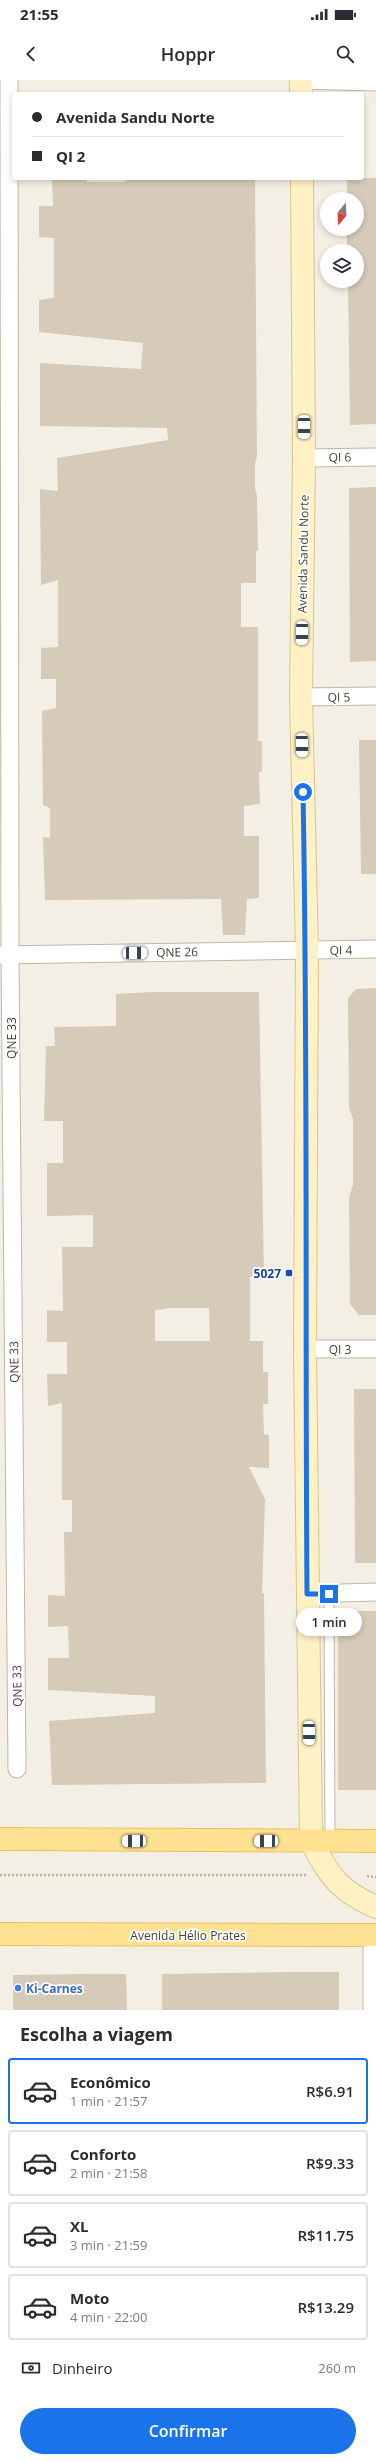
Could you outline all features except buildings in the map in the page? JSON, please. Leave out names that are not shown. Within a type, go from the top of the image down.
[{"type":"main road","name":"Avenida Sandu Norte","points":[[302,180],[304,458],[301,697],[307,950],[305,1349],[307,1594],[320,1841],[329,1875],[353,1897],[376,1907]]},
{"type":"main road","points":[[0,1839],[376,1841]]},
{"type":"main road","name":"Avenida Hélio Prates","points":[[0,1934],[374,1935]]},
{"type":"street","name":"QNE 33","points":[[8,81],[5,955],[17,1769]]},
{"type":"street","points":[[300,84],[376,82]]},
{"type":"street","name":"QI 6","points":[[304,458],[376,457]]},
{"type":"street","name":"QI 5","points":[[301,697],[376,696]]},
{"type":"street","name":"QI 4","points":[[307,950],[376,949]]},
{"type":"street","name":"QNE 26","points":[[5,955],[307,950]]},
{"type":"street","name":"QI 3","points":[[305,1349],[376,1349]]},
{"type":"street","points":[[307,1594],[376,1592]]},
{"type":"street","points":[[372,2010],[374,1935]]},
{"type":"lane","points":[[320,1841],[329,1594]]},
{"type":"path","points":[[0,1875],[329,1875],[376,1877]]},
{"type":"place","name":"5027","points":[[289,1273]]},
{"type":"place","name":"Ki-Carnes","points":[[18,1988]]},
{"type":"route","points":[[303,792],[307,950],[305,1349],[307,1594],[329,1594]]}]
